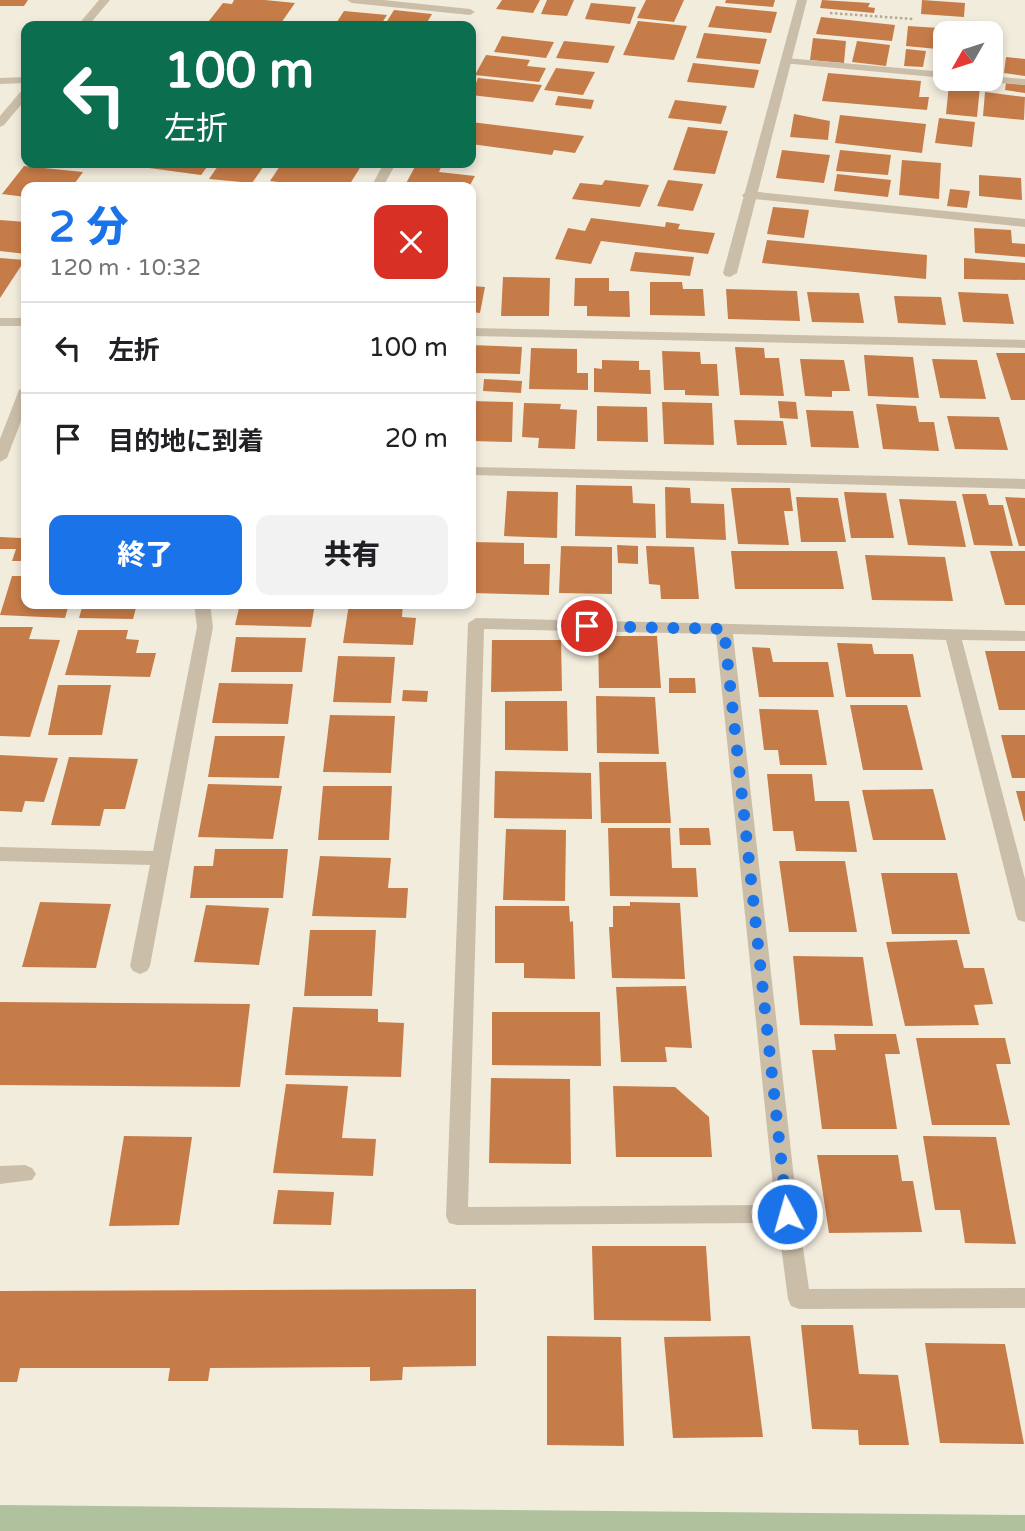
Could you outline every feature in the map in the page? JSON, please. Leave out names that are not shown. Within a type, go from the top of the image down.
[{"type":"street","points":[[86,21],[104,0]]},
{"type":"street","points":[[352,0],[470,12]]},
{"type":"street","points":[[465,21],[477,0]]},
{"type":"street","points":[[730,273],[748,195],[801,6]]},
{"type":"street","points":[[786,61],[933,74]]},
{"type":"street","points":[[0,80],[21,80]]},
{"type":"street","points":[[1003,80],[1025,82]]},
{"type":"street","points":[[0,123],[21,98]]},
{"type":"street","points":[[748,195],[1025,223]]},
{"type":"street","points":[[0,322],[21,322]]},
{"type":"street","points":[[476,332],[1025,344]]},
{"type":"street","points":[[0,458],[21,403]]},
{"type":"street","points":[[476,471],[1025,484]]},
{"type":"street","points":[[140,966],[205,627],[203,609]]},
{"type":"street","points":[[787,1214],[457,1216],[476,623],[1025,636]]},
{"type":"street","points":[[724,629],[787,1214],[799,1299],[1025,1298]]},
{"type":"street","points":[[953,635],[1025,915]]},
{"type":"street","points":[[0,854],[161,858]]},
{"type":"street","points":[[0,1175],[26,1174]]},
{"type":"path","points":[[801,6],[913,19]]},
{"type":"green space","points":[[0,1505],[1025,1515],[1025,1531],[0,1531]]},
{"type":"building","points":[[0,0],[28,0],[24,6],[0,6]]},
{"type":"building","points":[[234,0],[295,3],[282,21],[209,21],[223,3],[232,4]]},
{"type":"building","points":[[502,0],[540,0],[533,13],[496,9]]},
{"type":"building","points":[[547,0],[574,0],[567,16],[541,14]]},
{"type":"building","points":[[646,0],[684,0],[674,22],[637,18]]},
{"type":"building","points":[[726,0],[775,0],[773,7],[725,3]]},
{"type":"building","points":[[822,0],[870,3],[868,7],[875,8],[874,13],[820,8]]},
{"type":"building","points":[[922,0],[965,3],[964,17],[921,14]]},
{"type":"building","points":[[591,3],[636,7],[630,24],[585,19]]},
{"type":"building","points":[[716,6],[777,12],[771,33],[708,27]]},
{"type":"building","points":[[394,10],[432,14],[428,21],[387,21]]},
{"type":"building","points":[[344,11],[387,15],[383,21],[338,21]]},
{"type":"building","points":[[821,17],[895,25],[892,41],[816,34]]},
{"type":"building","points":[[638,21],[687,26],[674,60],[623,55]]},
{"type":"building","points":[[908,26],[933,28],[933,49],[906,46]]},
{"type":"building","points":[[704,33],[767,39],[760,64],[696,58]]},
{"type":"building","points":[[502,36],[554,42],[546,58],[494,52]]},
{"type":"building","points":[[813,38],[846,41],[844,63],[810,60]]},
{"type":"building","points":[[564,41],[615,46],[608,63],[556,58]]},
{"type":"building","points":[[857,41],[890,45],[886,66],[852,62]]},
{"type":"building","points":[[906,49],[926,51],[923,67],[904,66]]},
{"type":"building","points":[[486,55],[530,60],[527,66],[546,68],[539,82],[476,73]]},
{"type":"building","points":[[1006,57],[1025,59],[1025,76],[1004,73]]},
{"type":"building","points":[[693,63],[759,70],[754,88],[687,82]]},
{"type":"building","points":[[556,68],[595,72],[583,95],[544,90]]},
{"type":"building","points":[[828,73],[921,81],[919,97],[929,97],[927,110],[822,101]]},
{"type":"building","points":[[478,78],[542,85],[533,102],[476,96]]},
{"type":"building","points":[[1006,83],[1025,85],[1025,93],[1005,90]]},
{"type":"building","points":[[948,91],[980,91],[977,117],[946,114]]},
{"type":"building","points":[[985,92],[1025,97],[1024,120],[983,116]]},
{"type":"building","points":[[558,96],[594,100],[591,109],[555,105]]},
{"type":"building","points":[[675,100],[727,106],[721,124],[668,118]]},
{"type":"building","points":[[794,114],[830,121],[828,140],[790,137]]},
{"type":"building","points":[[840,115],[926,124],[922,153],[835,143]]},
{"type":"building","points":[[939,118],[975,122],[972,147],[935,143]]},
{"type":"building","points":[[476,123],[584,136],[575,153],[554,150],[552,155],[476,145]]},
{"type":"building","points":[[688,127],[728,131],[715,174],[673,170]]},
{"type":"building","points":[[782,150],[830,155],[824,183],[776,178]]},
{"type":"building","points":[[840,150],[891,155],[888,175],[836,171]]},
{"type":"building","points":[[902,160],[941,163],[939,199],[899,195]]},
{"type":"building","points":[[22,168],[83,172],[76,182],[21,182],[21,196],[2,194]]},
{"type":"building","points":[[149,168],[206,168],[201,175]]},
{"type":"building","points":[[217,168],[262,168],[253,182],[209,179]]},
{"type":"building","points":[[279,168],[360,168],[351,182],[270,181]]},
{"type":"building","points":[[414,168],[441,168],[439,172],[475,176],[472,182],[407,182]]},
{"type":"building","points":[[837,174],[891,180],[888,197],[834,191]]},
{"type":"building","points":[[979,175],[1021,178],[1022,200],[979,196]]},
{"type":"building","points":[[605,180],[649,185],[640,207],[572,199],[580,183],[602,185]]},
{"type":"building","points":[[668,180],[703,184],[693,211],[657,206]]},
{"type":"building","points":[[950,189],[970,191],[967,208],[947,206]]},
{"type":"building","points":[[773,207],[809,210],[804,238],[767,234]]},
{"type":"building","points":[[591,218],[665,227],[666,222],[680,224],[678,229],[715,233],[708,254],[601,241],[591,264],[555,259],[568,228],[585,231]]},
{"type":"building","points":[[0,220],[21,222],[21,253],[0,251]]},
{"type":"building","points":[[974,228],[1011,230],[1012,243],[1025,244],[1025,257],[975,253]]},
{"type":"building","points":[[767,240],[927,255],[926,279],[762,263]]},
{"type":"building","points":[[635,252],[694,257],[690,276],[630,271]]},
{"type":"building","points":[[0,258],[21,260],[21,266],[0,298]]},
{"type":"building","points":[[964,258],[1025,263],[1025,280],[964,279]]},
{"type":"building","points":[[503,277],[550,278],[549,316],[501,316]]},
{"type":"building","points":[[575,278],[609,278],[609,291],[629,291],[630,317],[587,316],[587,306],[574,306]]},
{"type":"building","points":[[650,282],[682,282],[683,289],[703,289],[705,316],[650,315]]},
{"type":"building","points":[[476,286],[485,287],[480,313],[476,313]]},
{"type":"building","points":[[726,289],[797,291],[800,321],[728,319]]},
{"type":"building","points":[[807,292],[859,293],[864,323],[812,322]]},
{"type":"building","points":[[958,292],[1008,294],[1014,324],[963,322]]},
{"type":"building","points":[[894,296],[941,297],[946,325],[898,323]]},
{"type":"building","points":[[476,345],[522,347],[520,374],[476,373]]},
{"type":"building","points":[[735,347],[764,348],[765,358],[779,358],[784,396],[740,395]]},
{"type":"building","points":[[531,348],[577,349],[577,373],[588,373],[588,390],[529,389]]},
{"type":"building","points":[[662,351],[700,352],[701,364],[717,364],[719,396],[685,395],[685,390],[664,390]]},
{"type":"building","points":[[996,353],[1025,353],[1025,400],[1011,400]]},
{"type":"building","points":[[864,355],[913,357],[919,398],[868,396]]},
{"type":"building","points":[[800,359],[844,360],[850,391],[832,391],[832,397],[805,396]]},
{"type":"building","points":[[932,359],[977,360],[986,399],[940,398]]},
{"type":"building","points":[[602,360],[639,361],[639,370],[650,370],[651,394],[594,392],[594,368],[602,369]]},
{"type":"building","points":[[484,379],[522,381],[521,393],[483,391]]},
{"type":"building","points":[[476,401],[513,402],[512,442],[476,441]]},
{"type":"building","points":[[778,401],[796,402],[798,419],[780,418]]},
{"type":"building","points":[[662,402],[712,403],[714,445],[664,444]]},
{"type":"building","points":[[524,403],[561,404],[560,409],[577,410],[575,449],[538,448],[539,438],[522,437]]},
{"type":"building","points":[[876,404],[916,406],[919,422],[934,422],[939,451],[883,449]]},
{"type":"building","points":[[597,406],[647,407],[648,442],[597,441]]},
{"type":"building","points":[[806,410],[853,411],[859,448],[811,447]]},
{"type":"building","points":[[947,416],[999,417],[1008,450],[955,449]]},
{"type":"building","points":[[734,420],[783,421],[787,445],[737,445]]},
{"type":"building","points":[[576,485],[632,486],[633,503],[655,504],[656,538],[575,536]]},
{"type":"building","points":[[665,487],[690,488],[691,503],[724,504],[726,540],[666,538]]},
{"type":"building","points":[[731,488],[790,488],[793,511],[784,511],[789,545],[738,544]]},
{"type":"building","points":[[507,491],[558,492],[557,538],[504,536]]},
{"type":"building","points":[[844,492],[886,493],[894,538],[851,538]]},
{"type":"building","points":[[962,494],[986,494],[989,505],[1003,505],[1013,546],[974,545]]},
{"type":"building","points":[[796,497],[838,498],[846,542],[801,542]]},
{"type":"building","points":[[1005,497],[1025,498],[1025,546],[1019,546]]},
{"type":"building","points":[[899,499],[956,501],[966,547],[908,545]]},
{"type":"building","points":[[0,537],[21,538],[21,561],[12,561],[16,549],[0,549]]},
{"type":"building","points":[[476,542],[524,543],[524,564],[550,564],[549,595],[476,593]]},
{"type":"building","points":[[617,545],[638,546],[638,564],[618,563]]},
{"type":"building","points":[[561,546],[612,547],[612,594],[559,593]]},
{"type":"building","points":[[646,546],[694,547],[699,599],[661,599],[660,585],[649,584]]},
{"type":"building","points":[[731,551],[837,551],[844,589],[735,589]]},
{"type":"building","points":[[990,551],[1025,551],[1025,605],[1005,605]]},
{"type":"building","points":[[865,555],[945,557],[953,601],[872,600]]},
{"type":"building","points":[[12,576],[21,576],[21,609],[68,609],[65,618],[0,615]]},
{"type":"building","points":[[82,609],[136,609],[133,619],[79,618]]},
{"type":"building","points":[[239,609],[314,609],[311,627],[235,625]]},
{"type":"building","points":[[348,609],[403,609],[402,617],[416,618],[413,645],[343,643]]},
{"type":"building","points":[[0,627],[33,627],[29,639],[60,640],[30,737],[0,736]]},
{"type":"building","points":[[78,630],[128,630],[126,639],[139,640],[136,653],[156,653],[150,677],[65,675]]},
{"type":"building","points":[[598,636],[657,636],[661,688],[599,688]]},
{"type":"building","points":[[236,637],[306,638],[302,672],[231,672]]},
{"type":"building","points":[[492,640],[561,640],[562,691],[491,692]]},
{"type":"building","points":[[837,643],[872,644],[874,654],[913,654],[921,697],[846,697]]},
{"type":"building","points":[[752,647],[770,648],[773,662],[828,662],[834,697],[759,697]]},
{"type":"building","points":[[985,651],[1025,651],[1025,710],[999,710]]},
{"type":"building","points":[[338,656],[395,657],[391,703],[333,702]]},
{"type":"building","points":[[669,678],[695,678],[696,693],[669,693]]},
{"type":"building","points":[[219,683],[293,684],[288,724],[212,723]]},
{"type":"building","points":[[58,685],[111,685],[102,735],[48,735]]},
{"type":"building","points":[[403,690],[428,691],[427,702],[402,701]]},
{"type":"building","points":[[596,696],[655,697],[659,754],[597,753]]},
{"type":"building","points":[[505,701],[567,701],[568,751],[505,750]]},
{"type":"building","points":[[850,705],[907,705],[923,770],[863,770]]},
{"type":"building","points":[[759,709],[818,710],[827,765],[780,765],[778,750],[764,750]]},
{"type":"building","points":[[330,715],[395,716],[391,773],[323,772]]},
{"type":"building","points":[[1001,735],[1025,735],[1025,778],[1012,778]]},
{"type":"building","points":[[215,736],[285,736],[279,778],[208,777]]},
{"type":"building","points":[[0,755],[58,758],[44,802],[25,801],[22,812],[0,811]]},
{"type":"building","points":[[69,757],[138,759],[125,809],[104,809],[100,826],[51,825]]},
{"type":"building","points":[[599,762],[666,762],[671,823],[601,823]]},
{"type":"building","points":[[495,771],[591,773],[592,819],[494,818]]},
{"type":"building","points":[[767,774],[812,774],[815,801],[849,801],[857,852],[796,851],[793,831],[773,831]]},
{"type":"building","points":[[208,784],[282,786],[273,839],[198,837]]},
{"type":"building","points":[[323,786],[392,786],[389,840],[318,840]]},
{"type":"building","points":[[933,789],[946,840],[873,840],[862,790]]},
{"type":"building","points":[[1016,791],[1025,791],[1025,821],[1024,821]]},
{"type":"building","points":[[608,828],[670,828],[672,868],[696,868],[698,897],[610,896]]},
{"type":"building","points":[[679,828],[709,828],[711,845],[680,845]]},
{"type":"building","points":[[506,829],[566,830],[565,901],[503,900]]},
{"type":"building","points":[[215,849],[288,849],[283,898],[190,898],[194,866],[213,866]]},
{"type":"building","points":[[320,856],[391,858],[388,888],[408,888],[406,918],[312,916]]},
{"type":"building","points":[[779,861],[845,861],[857,932],[789,932]]},
{"type":"building","points":[[881,873],[957,873],[970,934],[892,934]]},
{"type":"building","points":[[40,902],[111,904],[96,968],[22,967]]},
{"type":"building","points":[[630,902],[680,903],[685,979],[612,978],[609,927],[613,927],[613,906],[630,906]]},
{"type":"building","points":[[206,905],[269,908],[259,965],[194,962]]},
{"type":"building","points":[[495,906],[569,906],[570,922],[573,921],[575,979],[524,978],[524,963],[495,963]]},
{"type":"building","points":[[310,930],[376,930],[372,996],[304,996]]},
{"type":"building","points":[[957,940],[964,968],[984,968],[993,1004],[974,1005],[979,1025],[905,1026],[886,942]]},
{"type":"building","points":[[793,956],[863,957],[873,1026],[800,1025]]},
{"type":"building","points":[[686,986],[692,1048],[665,1047],[667,1062],[621,1062],[616,987]]},
{"type":"building","points":[[0,1002],[250,1004],[240,1087],[0,1085]]},
{"type":"building","points":[[293,1007],[378,1009],[378,1022],[404,1023],[401,1077],[285,1075]]},
{"type":"building","points":[[492,1012],[600,1012],[601,1066],[492,1065]]},
{"type":"building","points":[[834,1034],[896,1034],[900,1054],[885,1054],[897,1129],[822,1129],[812,1050],[836,1050]]},
{"type":"building","points":[[916,1038],[1005,1038],[1011,1064],[996,1064],[1010,1125],[932,1125]]},
{"type":"building","points":[[491,1078],[570,1079],[571,1164],[489,1163]]},
{"type":"building","points":[[286,1084],[348,1086],[342,1138],[376,1139],[373,1176],[273,1173]]},
{"type":"building","points":[[613,1086],[675,1087],[709,1117],[712,1157],[616,1157]]},
{"type":"building","points":[[124,1136],[192,1137],[179,1225],[109,1226]]},
{"type":"building","points":[[923,1136],[996,1137],[1016,1244],[965,1243],[960,1210],[935,1210]]},
{"type":"building","points":[[817,1155],[898,1155],[902,1181],[913,1181],[922,1232],[829,1233]]},
{"type":"building","points":[[278,1190],[334,1192],[331,1225],[273,1224]]},
{"type":"building","points":[[592,1246],[706,1246],[711,1321],[594,1320]]},
{"type":"building","points":[[476,1289],[476,1366],[403,1367],[402,1380],[370,1381],[370,1367],[210,1368],[208,1381],[168,1381],[170,1368],[20,1368],[17,1382],[0,1382],[0,1291]]},
{"type":"building","points":[[801,1325],[853,1325],[859,1374],[898,1375],[909,1445],[859,1445],[858,1430],[812,1429]]},
{"type":"building","points":[[547,1336],[621,1337],[624,1446],[547,1445]]},
{"type":"building","points":[[750,1336],[763,1437],[673,1438],[664,1337]]},
{"type":"building","points":[[925,1343],[1005,1344],[1024,1444],[940,1443]]},
{"type":"route","points":[[587,626],[724,629],[787,1214]]}]
